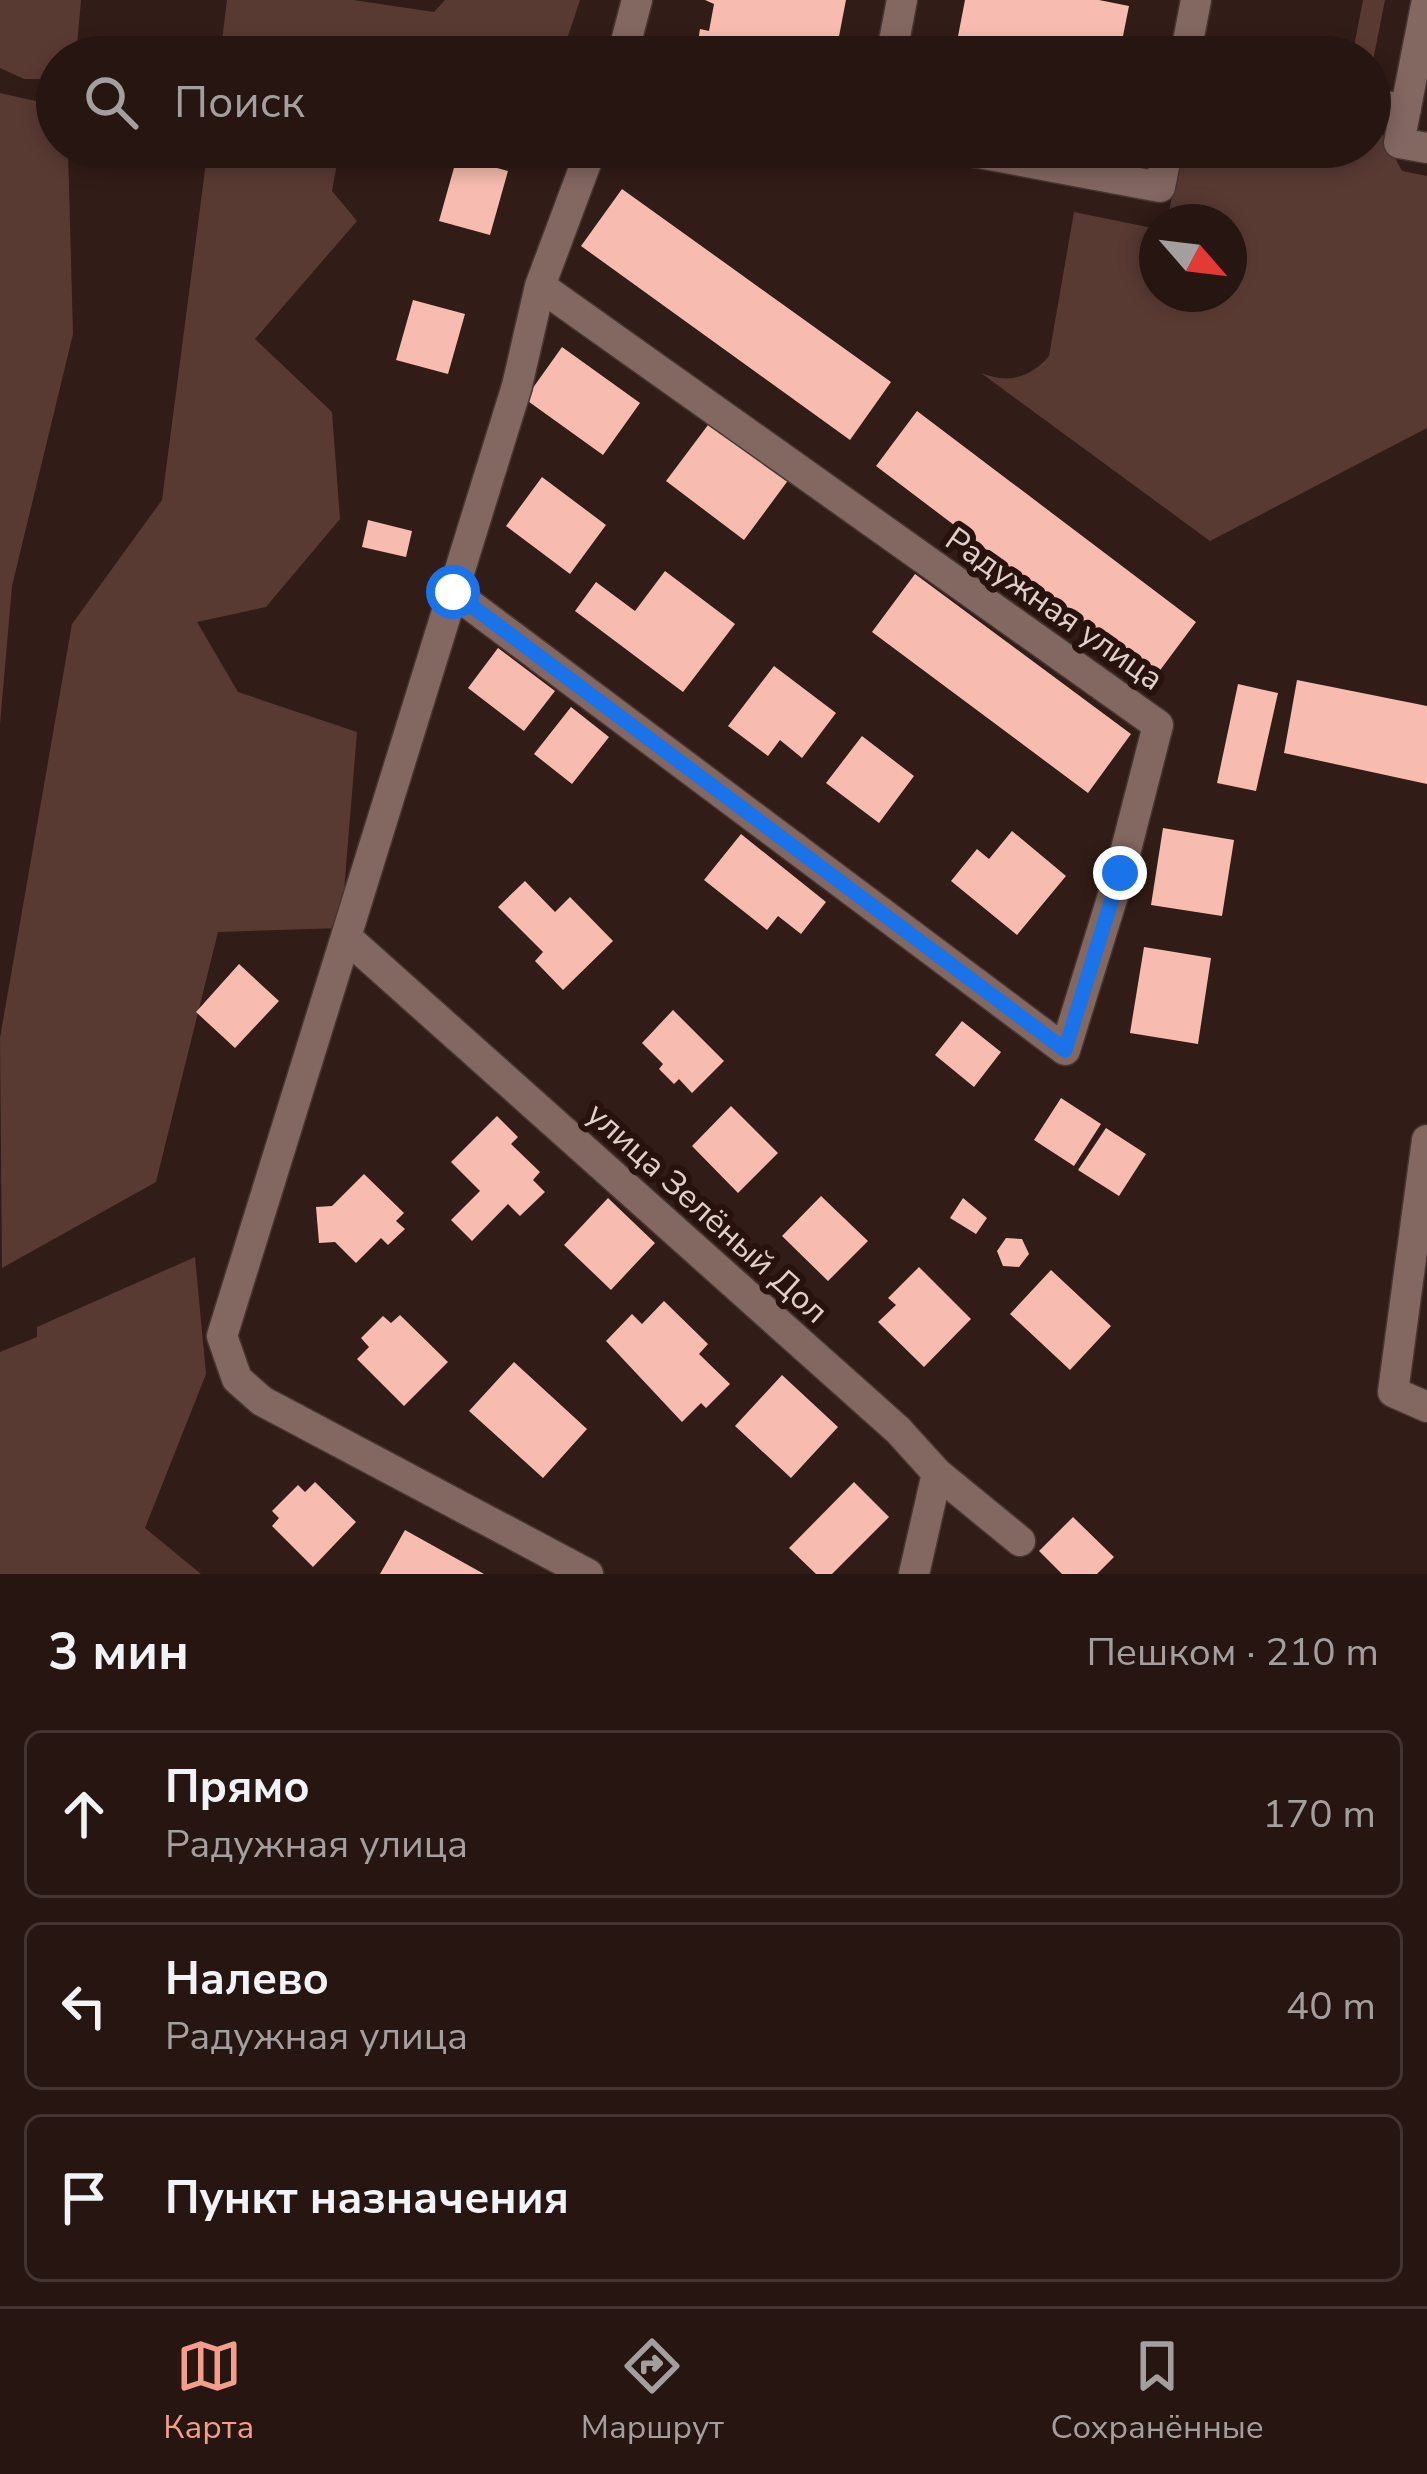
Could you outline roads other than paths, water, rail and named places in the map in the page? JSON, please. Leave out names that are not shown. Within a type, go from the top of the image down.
[{"type":"street","points":[[628,36],[637,0]]},
{"type":"street","points":[[895,36],[902,0]]},
{"type":"street","points":[[1189,36],[1196,0]]},
{"type":"street","points":[[1427,0],[1399,143],[1427,148]]},
{"type":"street","points":[[1391,108],[1406,110]]},
{"type":"street","points":[[584,168],[540,286],[517,386],[222,1336],[237,1379],[262,1401],[588,1574]]},
{"type":"street","points":[[1056,168],[1160,188],[1164,168]]},
{"type":"street","name":"Радужная улица","points":[[453,592],[1065,1050],[1120,873],[1158,725],[540,286]]},
{"type":"street","name":"улица Зелёный Дол","points":[[346,937],[860,1396],[937,1473],[1020,1541]]},
{"type":"street","points":[[1427,1140],[1422,1211],[1393,1392],[1427,1407]]},
{"type":"street","points":[[914,1574],[937,1473]]}]
